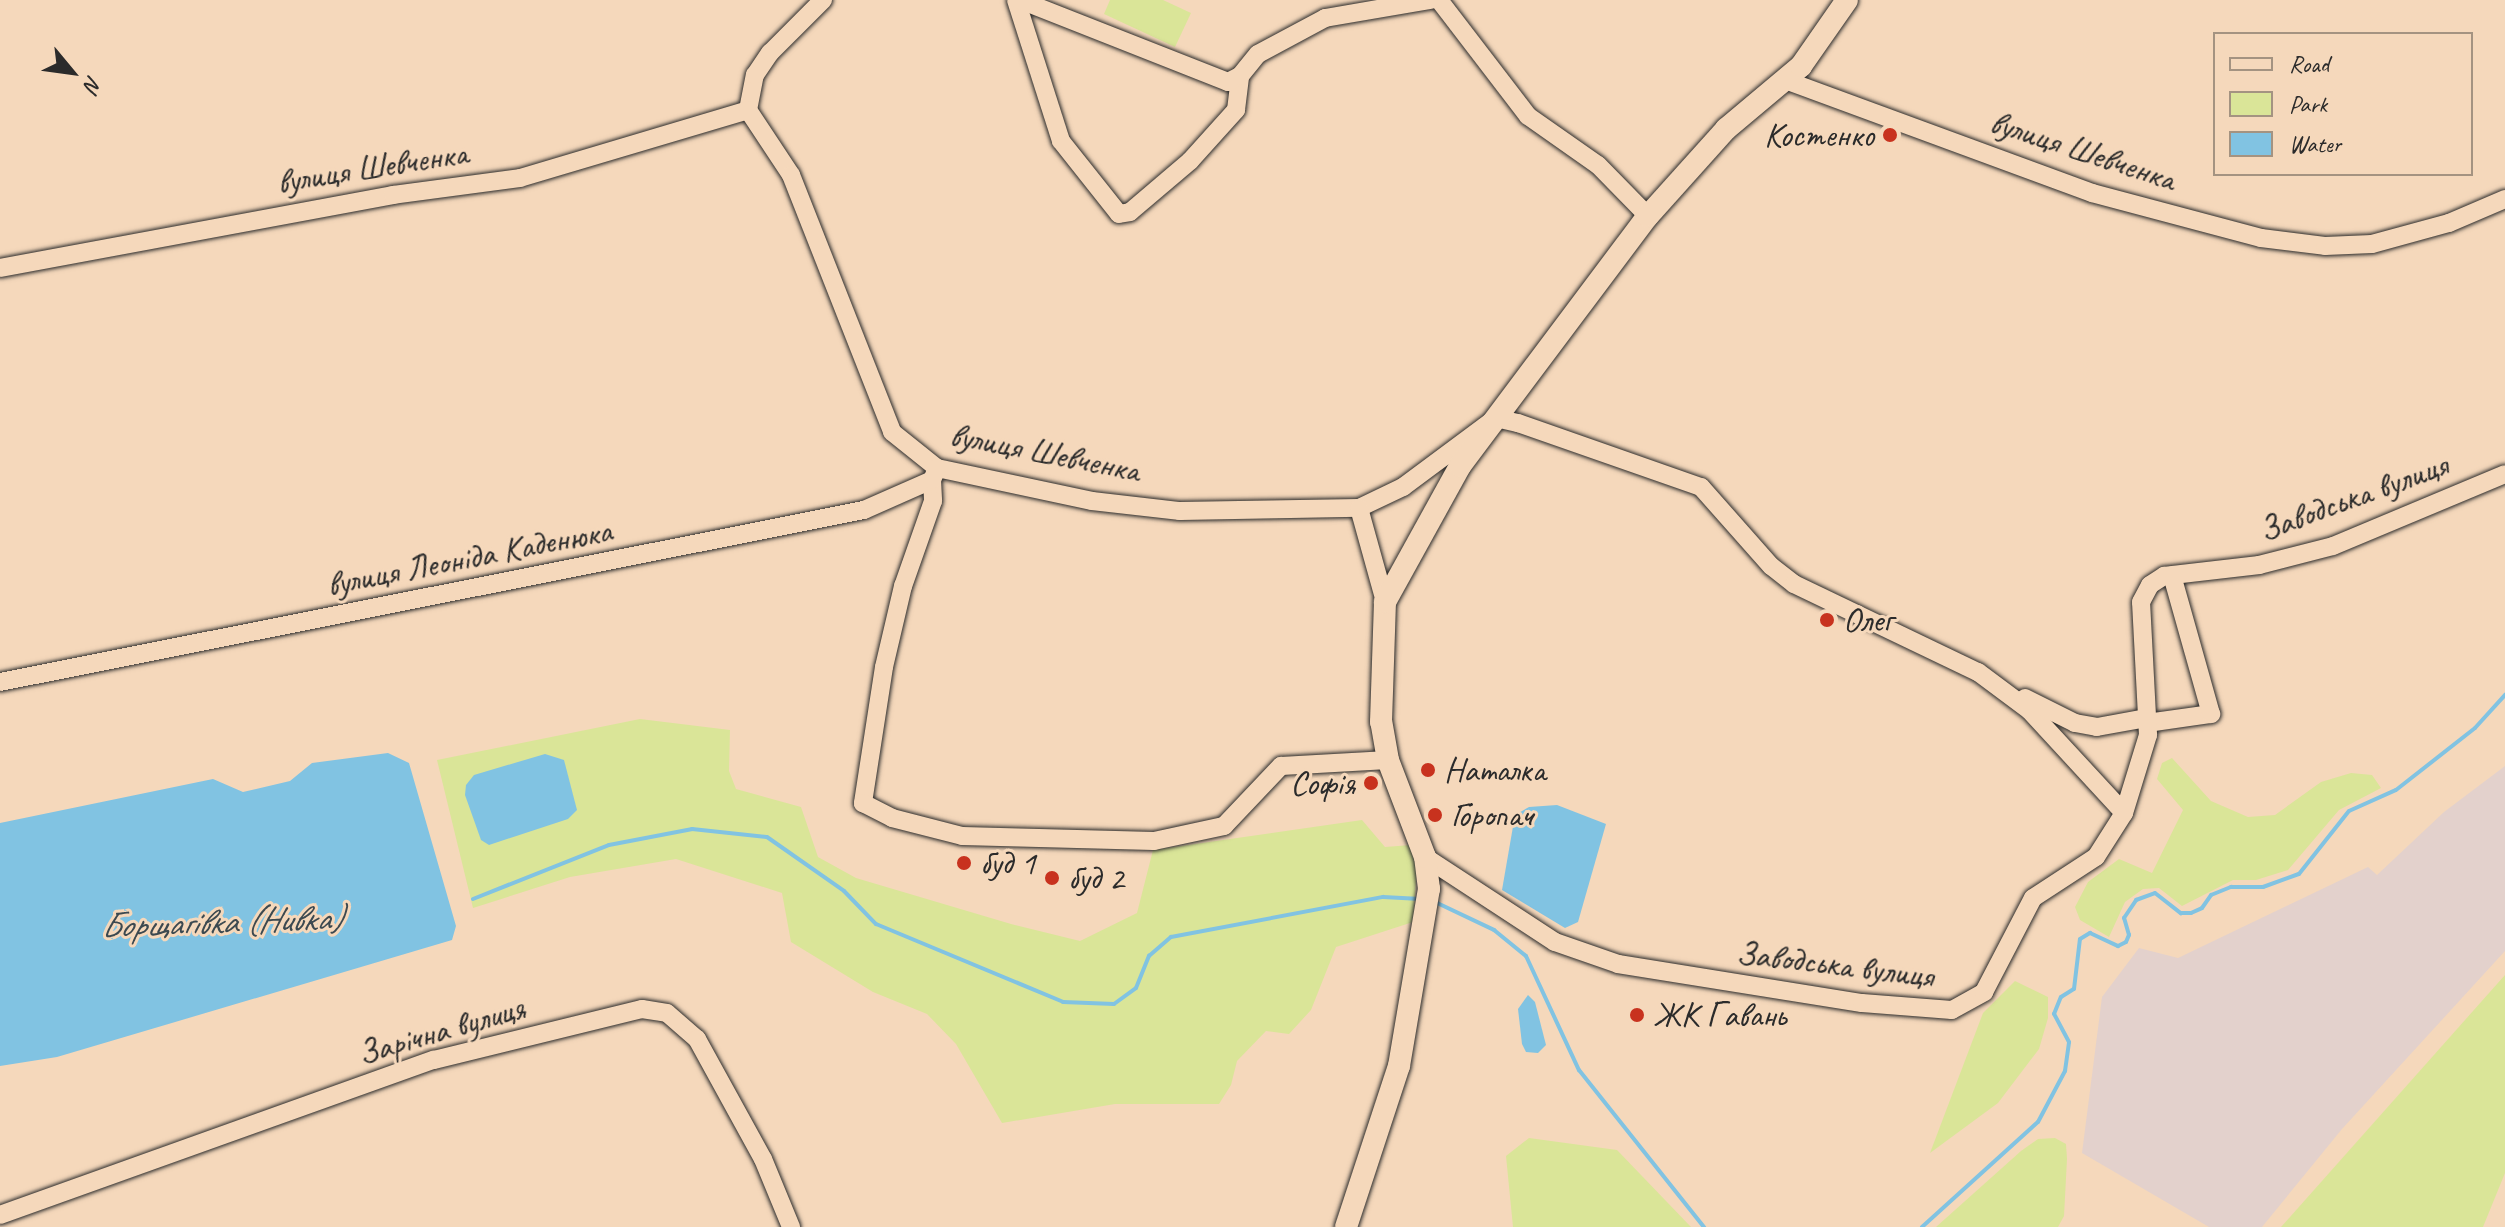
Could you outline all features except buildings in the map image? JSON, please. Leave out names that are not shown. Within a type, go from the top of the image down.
[{"type":"main road","name":"вулиця Шевченка","points":[[1346,1227],[1399,1066],[1429,889],[1425,857],[1388,760],[1378,681],[1385,602],[1425,521],[1496,418],[1648,216],[1717,137],[1785,80],[1814,51],[1847,0]]},
{"type":"street","points":[[748,110],[755,75],[770,53],[823,0]]},
{"type":"street","points":[[1018,0],[1216,80],[1240,76]]},
{"type":"street","points":[[1018,0],[1061,141],[1119,214],[1130,212],[1190,161],[1236,110],[1240,76],[1258,54],[1325,18],[1430,0]]},
{"type":"street","points":[[1317,0],[1325,18]]},
{"type":"street","points":[[1439,0],[1528,116],[1598,165],[1648,216]]},
{"type":"street","name":"вулиця Шевченка","points":[[1785,80],[2092,193],[2261,238],[2325,246],[2372,244],[2449,223],[2505,199]]},
{"type":"street","name":"вулиця Шевченка","points":[[0,268],[347,203],[520,178],[748,110],[791,175],[892,432],[934,474],[1092,501],[1180,511],[1359,508],[1403,487],[1496,418]]},
{"type":"street","points":[[1496,418],[1701,487],[1771,566],[1794,584],[1978,672],[2075,723],[2097,727],[2211,714],[2172,575]]},
{"type":"street","points":[[934,474],[933,501],[903,586],[884,667],[863,803],[892,818],[962,836],[1154,841],[1224,826],[1281,766],[1388,760]]},
{"type":"street","name":"вулиця Леоніда Каденюка","points":[[0,682],[864,510],[934,474]]},
{"type":"street","name":"Заводська вулиця","points":[[1425,857],[1555,942],[1618,964],[1862,1003],[1952,1010],[1984,992],[2033,898],[2096,857],[2124,813],[2147,720],[2141,602],[2150,585],[2172,575],[2259,565],[2333,546],[2505,474]]},
{"type":"street","name":"вулиця Шевченка","points":[[1359,508],[1385,602]]},
{"type":"street","points":[[1978,672],[2029,710],[2124,813]]},
{"type":"street","name":"Зарічна вулиця","points":[[0,1215],[434,1060],[642,1009],[667,1013],[697,1039],[763,1159],[791,1227]]},
{"type":"shaded area","points":[[2505,766],[2505,951],[2342,1129],[2262,1227],[2209,1227],[2082,1153],[2102,997],[2139,948],[2178,958],[2368,867],[2377,875],[2444,812]]},
{"type":"green space","points":[[1110,0],[1163,0],[1191,13],[1175,47],[1104,14]]},
{"type":"green space","points":[[640,719],[730,730],[729,771],[736,789],[801,807],[818,857],[856,878],[1011,924],[1080,941],[1137,913],[1153,850],[1362,820],[1385,847],[1411,845],[1417,868],[1413,922],[1336,947],[1311,1010],[1289,1034],[1266,1031],[1237,1061],[1231,1085],[1219,1104],[1115,1104],[1002,1123],[956,1044],[927,1014],[873,992],[791,942],[782,893],[676,859],[570,877],[473,908],[437,760]]},
{"type":"green space","points":[[2172,758],[2211,801],[2248,817],[2275,815],[2321,782],[2351,773],[2372,775],[2381,788],[2339,810],[2288,870],[2256,880],[2233,880],[2182,906],[2159,888],[2143,889],[2125,902],[2109,937],[2080,920],[2075,907],[2088,882],[2119,859],[2152,873],[2183,810],[2157,779],[2162,763]]},
{"type":"green space","points":[[2505,975],[2505,1173],[2483,1227],[2281,1227]]},
{"type":"green space","points":[[2015,981],[2048,997],[2048,1018],[2039,1049],[1998,1103],[1930,1153],[1983,1013]]},
{"type":"green space","points":[[1529,1138],[1617,1150],[1691,1227],[1513,1227],[1506,1156]]},
{"type":"green space","points":[[2055,1138],[2066,1144],[2067,1159],[2064,1216],[2058,1227],[1936,1227],[2021,1151],[2038,1139]]},
{"type":"water","points":[[388,753],[409,763],[456,926],[452,940],[57,1057],[0,1066],[0,823],[213,779],[243,792],[290,781],[312,763]]},
{"type":"water","points":[[545,754],[564,760],[577,810],[568,819],[489,845],[481,840],[465,795],[466,785],[474,775]]},
{"type":"water","points":[[1557,805],[1606,824],[1578,922],[1565,928],[1502,890],[1515,815],[1529,807]]},
{"type":"water","points":[[1528,995],[1535,1002],[1546,1045],[1538,1053],[1526,1052],[1522,1044],[1518,1009]]},
{"type":"waterway","name":"Борщагівка (Нивка)","points":[[1922,1227],[2038,1122],[2065,1071],[2069,1042],[2054,1014],[2061,997],[2074,989],[2080,939],[2090,933],[2118,946],[2126,942],[2129,935],[2124,918],[2136,900],[2155,893],[2181,913],[2191,913],[2202,908],[2211,895],[2231,887],[2263,887],[2299,874],[2349,811],[2396,790],[2475,728],[2505,695]]},
{"type":"waterway","name":"Борщагівка (Нивка)","points":[[473,899],[609,845],[692,829],[767,837],[844,891],[876,924],[1063,1002],[1114,1004],[1136,988],[1149,956],[1171,937],[1383,897],[1421,899]]},
{"type":"waterway","name":"Борщагівка (Нивка)","points":[[1433,901],[1494,930],[1526,956],[1579,1070],[1704,1227]]},
{"type":"place","name":"Костенко","points":[[1890,135]]},
{"type":"place","name":"Олег","points":[[1827,620]]},
{"type":"place","name":"Наталка","points":[[1428,770]]},
{"type":"place","name":"Софія","points":[[1371,783]]},
{"type":"place","name":"Горопач","points":[[1435,815]]},
{"type":"place","name":"буд 1","points":[[964,863]]},
{"type":"place","name":"буд 2","points":[[1052,878]]},
{"type":"place","name":"ЖК Гавань","points":[[1637,1015]]}]
